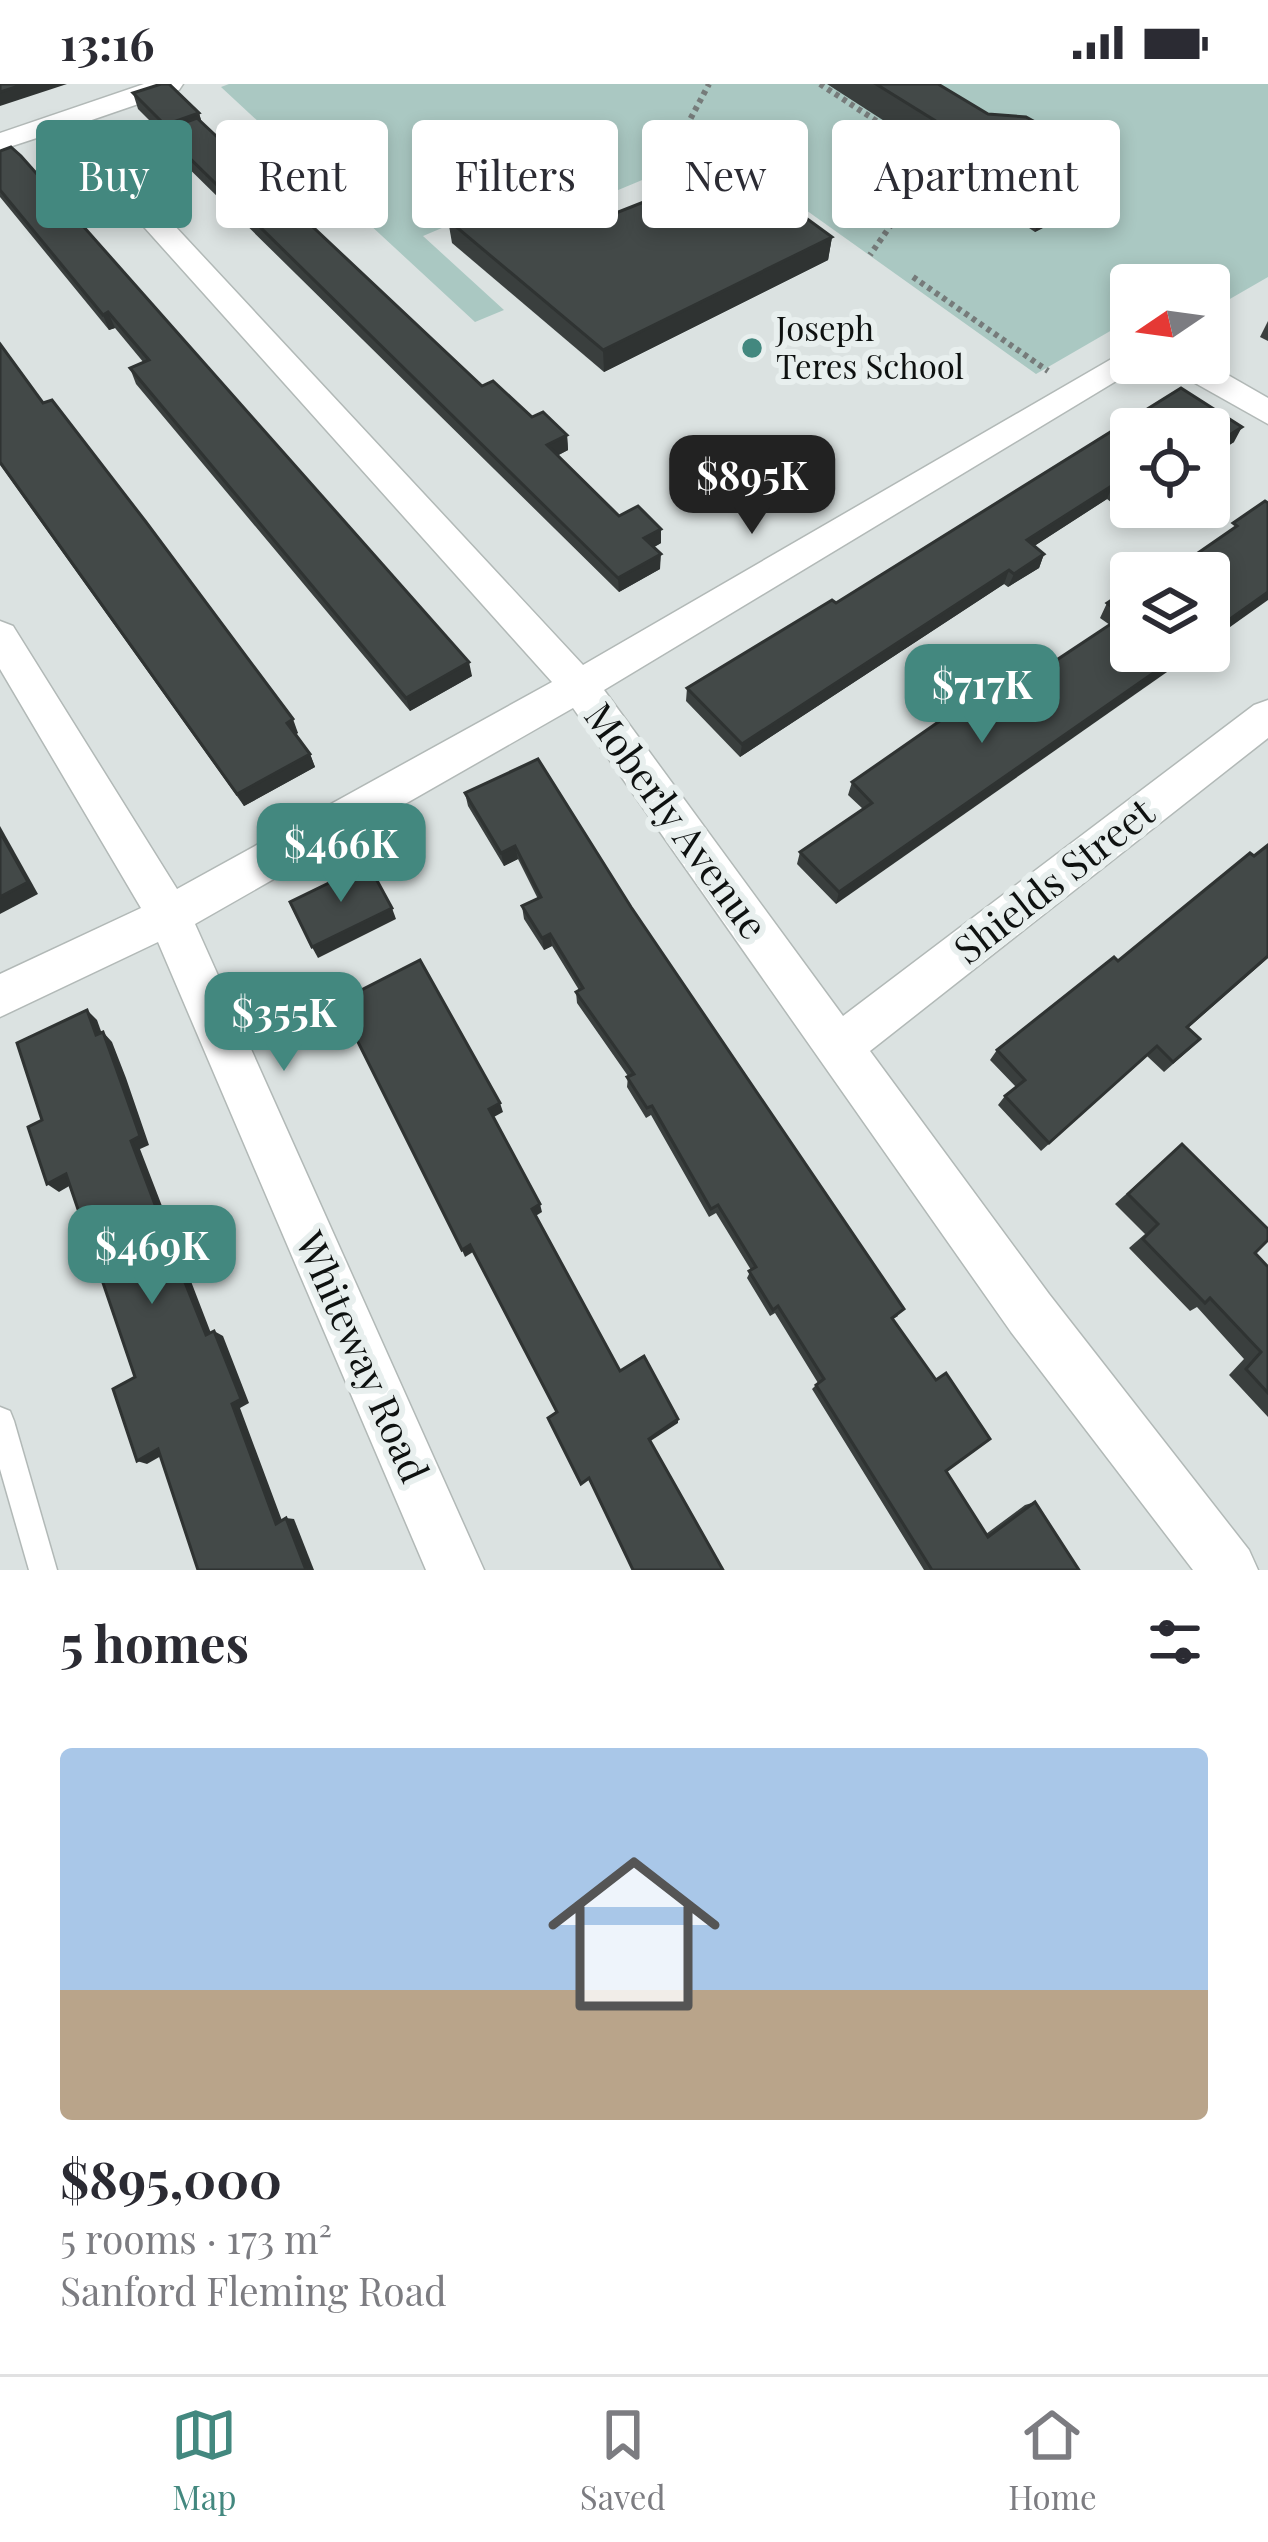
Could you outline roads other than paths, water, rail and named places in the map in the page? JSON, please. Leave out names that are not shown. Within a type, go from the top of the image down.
[{"type":"street","points":[[66,120],[170,84]]},
{"type":"street","points":[[0,142],[36,130]]},
{"type":"street","name":"Moberly Avenue","points":[[161,228],[579,686],[1030,1313],[1229,1570]]},
{"type":"street","points":[[0,995],[169,916],[579,686],[782,562],[1110,373]]},
{"type":"street","points":[[1219,384],[1268,413]]},
{"type":"street","name":"Whiteway Road","points":[[0,636],[169,916],[455,1570]]},
{"type":"street","name":"Shields Street","points":[[839,1046],[1268,716]]},
{"type":"lane","points":[[0,1421],[43,1570]]},
{"type":"place","name":"Joseph Teres School","points":[[752,348]]}]
